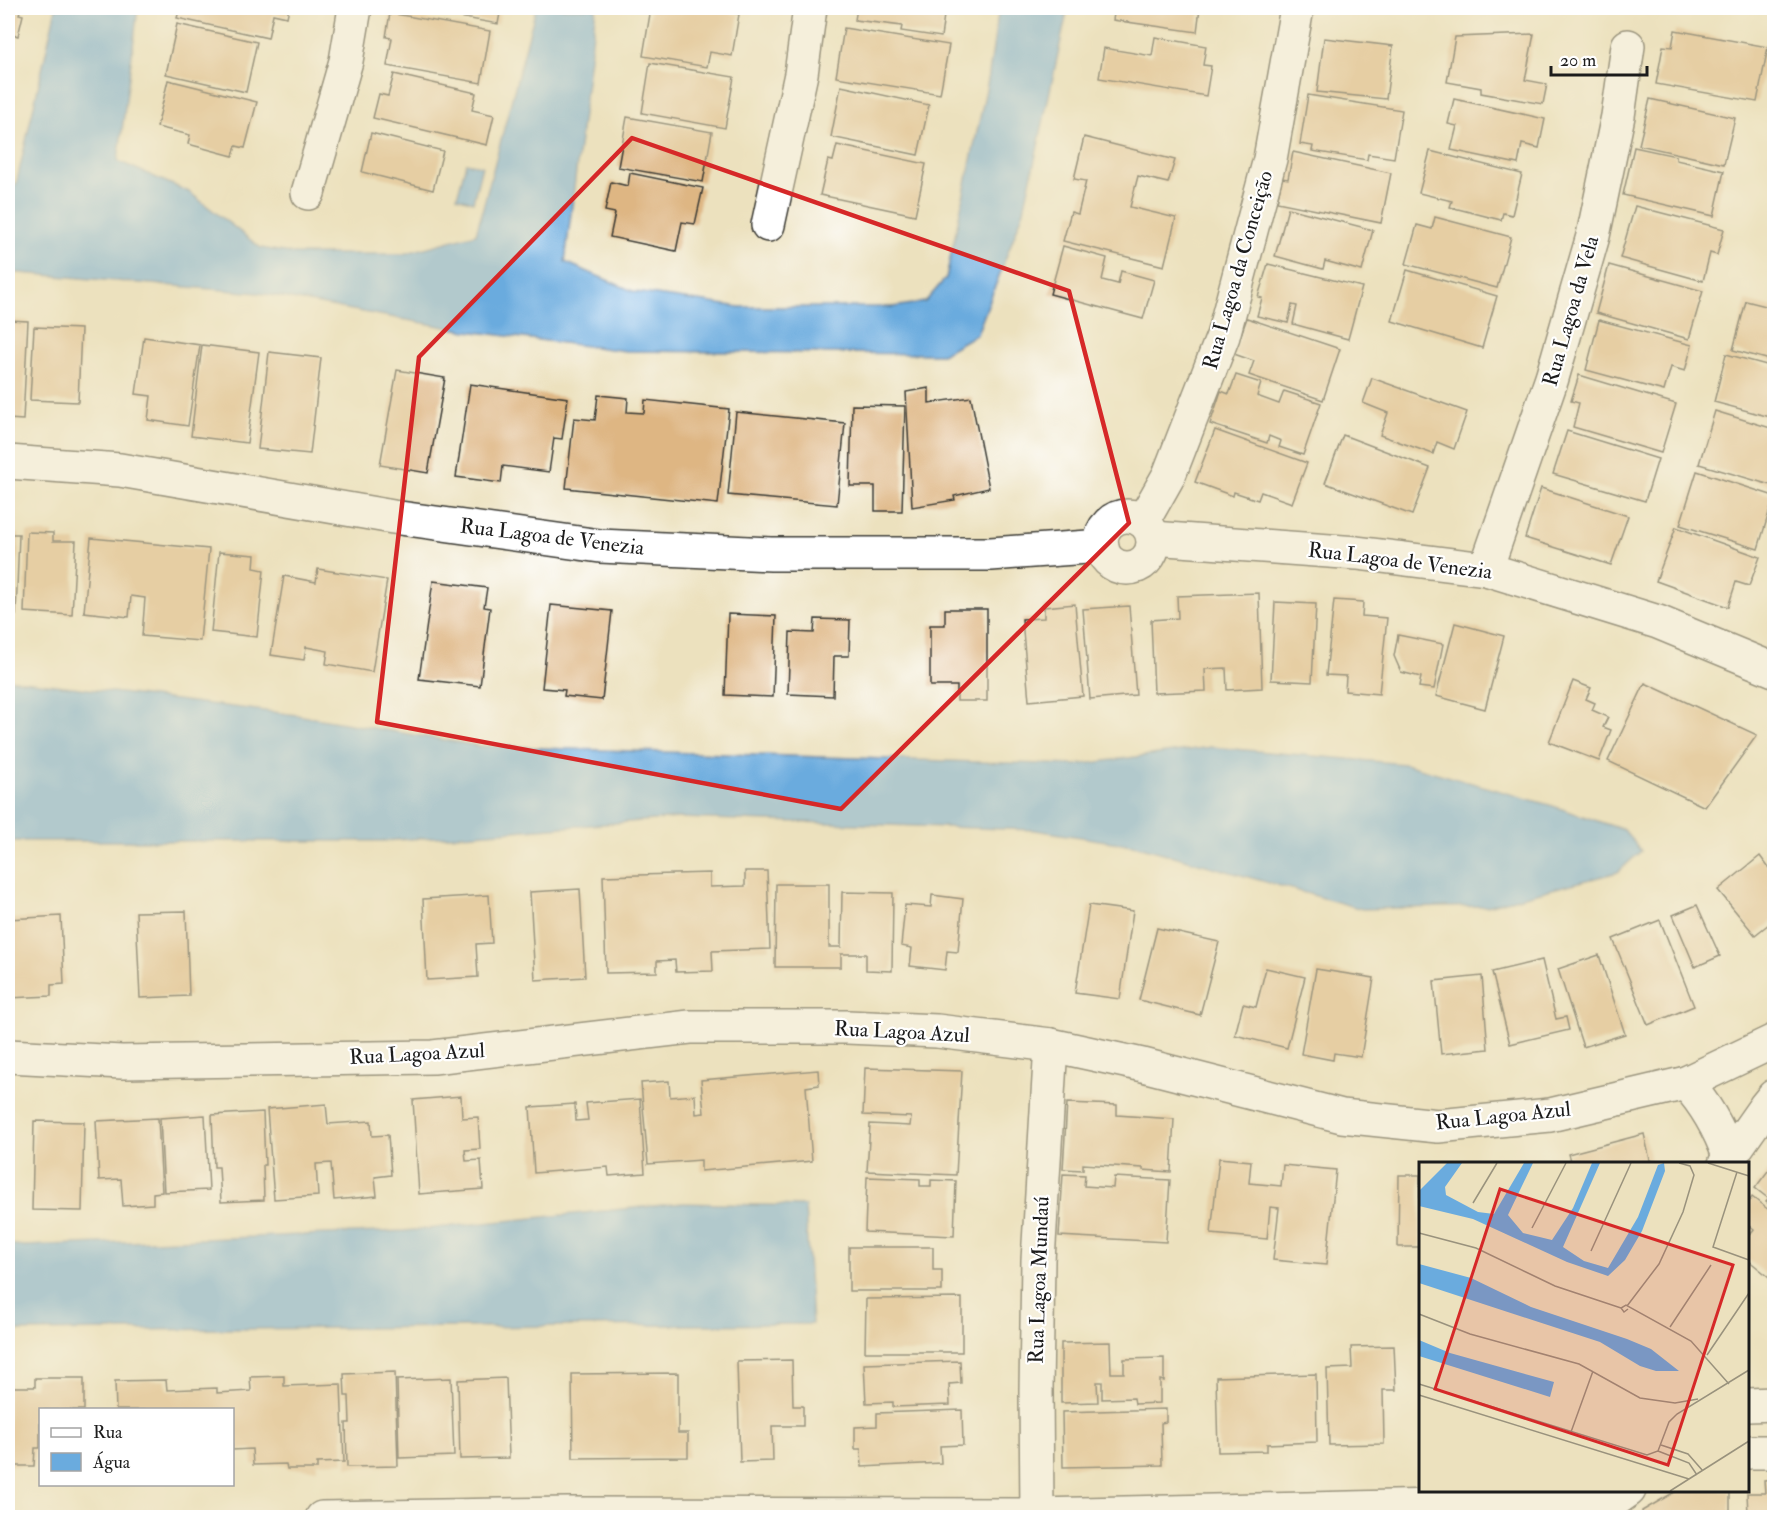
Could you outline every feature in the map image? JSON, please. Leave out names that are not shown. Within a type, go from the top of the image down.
[{"type":"street","points":[[308,193],[346,61],[356,8]]},
{"type":"street","points":[[768,225],[801,74],[810,8]]},
{"type":"street","name":"Rua Lagoa da Conceição","points":[[1148,529],[1223,336],[1270,159],[1297,8]]},
{"type":"street","name":"Rua Lagoa da Vela","points":[[1486,569],[1552,378],[1593,236],[1618,116],[1628,46]]},
{"type":"street","name":"Rua Lagoa de Venezia","points":[[8,462],[120,470],[393,517],[600,546],[771,554],[991,554],[1102,546]]},
{"type":"street","points":[[1123,516],[1133,516],[1148,529],[1153,548],[1149,557],[1141,564],[1132,568],[1122,568],[1112,564],[1105,556],[1102,536],[1106,527],[1113,520],[1123,516]]},
{"type":"street","name":"Rua Lagoa de Venezia","points":[[1148,529],[1486,569],[1658,621],[1774,670]]},
{"type":"street","name":"Rua Lagoa Azul","points":[[8,1056],[122,1062],[433,1057],[690,1027],[848,1027],[926,1031],[1051,1045],[1143,1065],[1342,1116],[1438,1126],[1550,1115],[1686,1083],[1774,1041]]},
{"type":"street","name":"Rua Lagoa Mundaú","points":[[1037,1515],[1038,1260],[1051,1045]]},
{"type":"street","points":[[1686,1083],[1711,1115],[1720,1132],[1727,1160]]},
{"type":"street","points":[[1727,1160],[1774,1096]]},
{"type":"street","points":[[1749,1405],[1774,1404]]},
{"type":"street","points":[[1749,1452],[1774,1452]]},
{"type":"street","points":[[322,1518],[569,1514],[1037,1515],[1612,1502],[1627,1492]]},
{"type":"highlighted area","points":[[632,138],[1069,291],[1129,523],[841,809],[377,722],[419,357]]},
{"type":"water","points":[[56,8],[138,8],[118,161],[189,192],[261,248],[295,254],[403,254],[476,234],[536,8],[596,8],[565,262],[635,292],[740,307],[893,307],[925,302],[946,278],[988,80],[999,8],[1068,8],[1024,210],[977,334],[942,354],[626,351],[467,331],[259,293],[8,272],[8,187],[16,185]]},
{"type":"water","points":[[466,163],[482,166],[473,202],[457,197]]},
{"type":"water","points":[[8,679],[297,715],[479,746],[1075,765],[1211,747],[1405,764],[1553,806],[1624,830],[1641,851],[1618,872],[1487,906],[1362,909],[1138,846],[1035,830],[680,818],[384,841],[8,841]]},
{"type":"water","points":[[683,1203],[805,1206],[812,1324],[8,1331],[8,1244],[24,1246],[404,1231]]},
{"type":"building","points":[[8,8],[21,8],[19,14],[23,15],[18,36],[8,33]]},
{"type":"building","points":[[180,8],[289,8],[287,17],[273,14],[268,38],[177,18]]},
{"type":"building","points":[[409,8],[501,8],[498,24]]},
{"type":"building","points":[[651,8],[701,8],[739,14],[732,56],[710,52],[707,67],[643,56]]},
{"type":"building","points":[[857,8],[945,8],[941,37],[901,31],[902,26],[855,20]]},
{"type":"building","points":[[1115,8],[1200,8],[1197,32],[1113,20]]},
{"type":"building","points":[[390,13],[490,31],[481,83],[387,66],[392,38],[386,37]]},
{"type":"building","points":[[177,24],[257,42],[246,92],[166,74]]},
{"type":"building","points":[[844,28],[949,45],[940,94],[836,77]]},
{"type":"building","points":[[1675,30],[1768,47],[1757,102],[1656,84],[1663,46],[1672,47]]},
{"type":"building","points":[[1534,34],[1525,80],[1547,84],[1543,104],[1481,93],[1481,88],[1447,82],[1455,37]]},
{"type":"building","points":[[1155,37],[1206,46],[1203,65],[1211,66],[1206,96],[1099,78],[1104,48],[1152,56]]},
{"type":"building","points":[[1324,38],[1393,46],[1386,99],[1317,92]]},
{"type":"building","points":[[650,63],[734,77],[725,128],[642,113]]},
{"type":"building","points":[[394,74],[476,93],[472,110],[494,115],[487,145],[373,118],[379,94],[388,96]]},
{"type":"building","points":[[168,80],[257,102],[245,148],[236,146],[233,156],[188,144],[190,135],[157,127]]},
{"type":"building","points":[[841,86],[929,105],[918,155],[831,137]]},
{"type":"building","points":[[1308,95],[1402,110],[1394,158],[1368,154],[1367,160],[1312,151],[1313,146],[1300,144]]},
{"type":"building","points":[[1454,99],[1545,119],[1539,148],[1522,144],[1518,164],[1451,150],[1457,126],[1448,124]]},
{"type":"building","points":[[1650,99],[1735,118],[1724,164],[1639,145]]},
{"type":"building","points":[[627,117],[712,132],[703,182],[618,167]]},
{"type":"building","points":[[371,133],[443,151],[433,190],[362,172]]},
{"type":"building","points":[[1084,137],[1175,160],[1168,183],[1138,176],[1130,207],[1176,218],[1164,266],[1063,241],[1071,212],[1078,214],[1086,181],[1074,179]]},
{"type":"building","points":[[837,145],[926,164],[915,215],[820,195],[828,160],[833,161]]},
{"type":"building","points":[[1634,147],[1676,156],[1676,160],[1724,171],[1714,216],[1623,195]]},
{"type":"building","points":[[1430,151],[1522,174],[1512,215],[1503,213],[1501,220],[1450,207],[1452,201],[1419,193]]},
{"type":"building","points":[[1293,152],[1391,173],[1381,223],[1277,202],[1282,178],[1288,179]]},
{"type":"building","points":[[630,173],[703,188],[695,224],[682,222],[676,251],[610,237],[615,213],[605,211],[611,182],[628,186]]},
{"type":"building","points":[[1635,206],[1724,229],[1717,255],[1710,253],[1703,281],[1620,258]]},
{"type":"building","points":[[1288,208],[1373,230],[1362,271],[1325,261],[1323,269],[1275,256]]},
{"type":"building","points":[[1435,217],[1511,237],[1497,288],[1406,264],[1417,225],[1432,229]]},
{"type":"building","points":[[1063,246],[1107,258],[1102,280],[1118,284],[1121,271],[1154,280],[1143,319],[1050,294]]},
{"type":"building","points":[[1268,264],[1362,287],[1348,339],[1293,324],[1297,306],[1292,305],[1288,323],[1257,316],[1262,298],[1258,297]]},
{"type":"building","points":[[1609,265],[1703,291],[1689,339],[1596,313]]},
{"type":"building","points":[[1407,270],[1497,296],[1482,348],[1392,321]]},
{"type":"building","points":[[1746,301],[1774,308],[1774,361],[1733,350]]},
{"type":"building","points":[[1247,318],[1340,349],[1323,400],[1249,375],[1254,361],[1234,354]]},
{"type":"building","points":[[8,320],[28,321],[23,420],[8,419]]},
{"type":"building","points":[[1599,320],[1692,345],[1685,371],[1671,367],[1664,391],[1586,370]]},
{"type":"building","points":[[34,327],[81,329],[78,402],[30,400]]},
{"type":"building","points":[[144,337],[200,345],[188,426],[148,420],[151,396],[136,394]]},
{"type":"building","points":[[202,345],[259,352],[247,443],[191,436]]},
{"type":"building","points":[[269,352],[321,358],[310,454],[258,449]]},
{"type":"building","points":[[1726,354],[1774,367],[1774,418],[1714,402]]},
{"type":"building","points":[[397,370],[445,378],[428,473],[380,465]]},
{"type":"building","points":[[1236,375],[1261,383],[1257,396],[1279,404],[1284,391],[1321,403],[1303,455],[1279,447],[1281,441],[1269,436],[1267,443],[1210,424],[1221,391],[1229,394]]},
{"type":"building","points":[[1579,375],[1676,404],[1661,453],[1573,427],[1579,403],[1571,401]]},
{"type":"building","points":[[1372,378],[1467,412],[1454,449],[1437,442],[1433,454],[1380,435],[1388,413],[1363,403]]},
{"type":"building","points":[[470,384],[568,398],[562,439],[554,438],[549,472],[503,466],[501,483],[456,477]]},
{"type":"building","points":[[929,388],[929,403],[971,397],[989,488],[954,496],[955,500],[912,507],[906,392]]},
{"type":"building","points":[[598,395],[628,398],[627,412],[644,413],[645,400],[729,409],[718,504],[566,488],[574,418],[595,420]]},
{"type":"building","points":[[852,405],[905,406],[902,511],[875,511],[875,486],[850,486]]},
{"type":"building","points":[[1715,411],[1774,429],[1774,486],[1699,464]]},
{"type":"building","points":[[736,412],[845,423],[837,505],[728,495]]},
{"type":"building","points":[[1215,430],[1307,463],[1292,503],[1261,492],[1258,500],[1234,492],[1233,496],[1195,482]]},
{"type":"building","points":[[1567,431],[1658,459],[1645,501],[1553,474]]},
{"type":"building","points":[[1343,435],[1430,468],[1412,515],[1325,483]]},
{"type":"building","points":[[1697,471],[1774,496],[1758,549],[1680,525]]},
{"type":"building","points":[[1541,488],[1628,516],[1611,565],[1525,538]]},
{"type":"building","points":[[1676,527],[1760,557],[1749,586],[1736,582],[1728,607],[1656,581]]},
{"type":"building","points":[[27,532],[53,533],[53,541],[76,541],[72,615],[24,612]]},
{"type":"building","points":[[8,534],[19,534],[16,615],[8,615]]},
{"type":"building","points":[[91,538],[209,549],[200,641],[142,636],[145,598],[131,596],[129,617],[84,612]]},
{"type":"building","points":[[219,552],[255,555],[254,568],[264,570],[257,637],[211,632]]},
{"type":"building","points":[[318,569],[387,580],[372,672],[326,664],[328,651],[306,647],[304,660],[271,655],[284,576],[316,582]]},
{"type":"building","points":[[433,581],[487,588],[484,607],[490,608],[480,686],[419,679]]},
{"type":"building","points":[[1259,593],[1262,688],[1227,690],[1226,668],[1205,669],[1206,691],[1154,693],[1151,620],[1178,618],[1177,596]]},
{"type":"building","points":[[1334,600],[1363,602],[1362,616],[1387,618],[1379,694],[1345,691],[1346,676],[1326,675]]},
{"type":"building","points":[[1275,602],[1316,604],[1312,682],[1271,680]]},
{"type":"building","points":[[1075,604],[1083,696],[1029,701],[1022,619],[1044,618],[1044,607]]},
{"type":"building","points":[[551,605],[612,611],[602,700],[564,696],[565,690],[542,688]]},
{"type":"building","points":[[1129,606],[1136,695],[1090,699],[1083,609]]},
{"type":"building","points":[[945,609],[987,609],[987,701],[957,701],[957,686],[930,686],[930,625],[945,625]]},
{"type":"building","points":[[728,614],[776,616],[773,697],[725,695]]},
{"type":"building","points":[[815,619],[850,620],[849,656],[834,656],[833,696],[788,694],[790,632],[814,633]]},
{"type":"building","points":[[1455,623],[1504,636],[1485,709],[1436,696]]},
{"type":"building","points":[[1398,635],[1443,644],[1434,689],[1419,687],[1421,677],[1401,672],[1394,656]]},
{"type":"building","points":[[1573,681],[1591,688],[1586,699],[1595,703],[1592,710],[1608,717],[1603,727],[1611,730],[1599,761],[1549,742]]},
{"type":"building","points":[[1645,683],[1757,735],[1705,807],[1608,761]]},
{"type":"building","points":[[1760,856],[1774,875],[1774,920],[1755,935],[1718,890]]},
{"type":"building","points":[[745,871],[767,871],[770,949],[712,951],[713,971],[676,972],[675,960],[657,961],[657,972],[606,973],[603,876],[710,873],[710,887],[745,886]]},
{"type":"building","points":[[776,884],[829,884],[829,947],[841,947],[842,892],[893,893],[892,971],[866,970],[866,954],[841,954],[841,967],[775,967]]},
{"type":"building","points":[[580,889],[585,977],[535,980],[530,892]]},
{"type":"building","points":[[489,895],[492,943],[476,944],[478,977],[427,980],[423,899]]},
{"type":"building","points":[[932,895],[963,899],[958,952],[947,951],[945,970],[910,966],[912,948],[901,946],[905,905],[931,907]]},
{"type":"building","points":[[1089,905],[1133,911],[1120,999],[1075,993]]},
{"type":"building","points":[[1697,905],[1720,956],[1695,967],[1673,915]]},
{"type":"building","points":[[186,911],[189,996],[140,998],[136,912]]},
{"type":"building","points":[[61,916],[64,984],[51,985],[51,996],[8,998],[8,919]]},
{"type":"building","points":[[1660,920],[1694,1006],[1648,1025],[1613,939]]},
{"type":"building","points":[[1157,928],[1219,942],[1200,1015],[1139,1000]]},
{"type":"building","points":[[1599,955],[1625,1034],[1583,1047],[1558,969]]},
{"type":"building","points":[[1542,960],[1556,1019],[1566,1017],[1569,1030],[1510,1044],[1492,972]]},
{"type":"building","points":[[1266,968],[1305,977],[1287,1048],[1235,1035],[1243,1004],[1256,1007]]},
{"type":"building","points":[[1316,969],[1374,978],[1361,1057],[1334,1053],[1333,1060],[1301,1054]]},
{"type":"building","points":[[1482,976],[1488,1049],[1441,1054],[1434,981]]},
{"type":"building","points":[[865,1068],[962,1071],[956,1175],[867,1171],[870,1124],[910,1126],[911,1117],[863,1115]]},
{"type":"building","points":[[818,1070],[819,1085],[806,1087],[812,1161],[701,1171],[701,1160],[648,1164],[641,1083],[669,1081],[670,1097],[695,1095],[696,1114],[704,1113],[701,1080]]},
{"type":"building","points":[[461,1096],[462,1118],[478,1117],[480,1149],[465,1150],[466,1161],[481,1160],[483,1189],[419,1194],[413,1100]]},
{"type":"building","points":[[640,1099],[645,1173],[609,1176],[608,1167],[534,1173],[530,1107],[575,1104],[576,1121],[588,1120],[586,1103]]},
{"type":"building","points":[[1067,1103],[1117,1105],[1117,1115],[1174,1119],[1171,1172],[1083,1164],[1083,1170],[1063,1169]]},
{"type":"building","points":[[326,1104],[328,1124],[371,1121],[372,1136],[388,1135],[391,1175],[375,1177],[377,1196],[334,1200],[331,1163],[316,1164],[318,1196],[274,1199],[267,1109]]},
{"type":"building","points":[[263,1112],[264,1200],[221,1202],[219,1167],[214,1167],[212,1115]]},
{"type":"building","points":[[205,1115],[209,1190],[164,1192],[160,1118]]},
{"type":"building","points":[[158,1118],[162,1192],[153,1193],[153,1204],[123,1206],[121,1179],[99,1180],[96,1121]]},
{"type":"building","points":[[34,1121],[84,1122],[82,1211],[32,1210]]},
{"type":"building","points":[[1644,1134],[1651,1162],[1570,1162],[1568,1154]]},
{"type":"building","points":[[1219,1158],[1251,1161],[1249,1183],[1281,1186],[1283,1165],[1336,1170],[1326,1265],[1273,1260],[1279,1208],[1270,1207],[1267,1239],[1211,1234]]},
{"type":"building","points":[[1774,1163],[1774,1208],[1766,1202],[1769,1199],[1755,1188]]},
{"type":"building","points":[[1063,1174],[1085,1175],[1084,1186],[1113,1188],[1114,1177],[1170,1180],[1166,1242],[1059,1236]]},
{"type":"building","points":[[1399,1175],[1419,1175],[1419,1247],[1398,1247]]},
{"type":"building","points":[[867,1177],[920,1179],[920,1186],[931,1186],[931,1180],[956,1181],[954,1236],[865,1232]]},
{"type":"building","points":[[1752,1197],[1774,1214],[1774,1281],[1749,1261],[1749,1236],[1754,1229],[1749,1225],[1749,1202]]},
{"type":"building","points":[[849,1247],[933,1247],[933,1270],[942,1270],[942,1291],[849,1291]]},
{"type":"building","points":[[962,1298],[962,1352],[865,1352],[866,1299]]},
{"type":"building","points":[[1110,1342],[1111,1373],[1124,1373],[1124,1359],[1164,1358],[1164,1381],[1160,1380],[1160,1403],[1135,1404],[1134,1398],[1102,1399],[1102,1382],[1097,1382],[1098,1402],[1061,1403],[1061,1343]]},
{"type":"building","points":[[1394,1346],[1396,1390],[1383,1390],[1384,1444],[1329,1445],[1327,1369],[1352,1368],[1351,1347]]},
{"type":"building","points":[[792,1360],[793,1406],[803,1406],[803,1426],[772,1426],[773,1461],[740,1462],[737,1361]]},
{"type":"building","points":[[960,1361],[961,1383],[949,1384],[950,1405],[893,1407],[893,1402],[866,1403],[864,1364]]},
{"type":"building","points":[[395,1372],[398,1466],[347,1467],[346,1423],[350,1423],[349,1396],[345,1396],[344,1374]]},
{"type":"building","points":[[678,1373],[678,1433],[688,1433],[688,1457],[573,1458],[572,1374]]},
{"type":"building","points":[[1316,1374],[1317,1442],[1267,1444],[1267,1451],[1218,1452],[1216,1377]]},
{"type":"building","points":[[284,1376],[284,1386],[341,1384],[344,1462],[317,1463],[317,1469],[287,1469],[286,1464],[253,1465],[252,1449],[234,1450],[234,1408],[116,1408],[115,1381],[166,1380],[167,1390],[217,1388],[217,1393],[251,1391],[250,1377]]},
{"type":"building","points":[[35,1378],[84,1378],[84,1408],[39,1408],[39,1448],[35,1448],[34,1466],[8,1466],[8,1387],[35,1387]]},
{"type":"building","points":[[451,1378],[454,1456],[399,1458],[397,1380]]},
{"type":"building","points":[[506,1378],[509,1458],[460,1459],[458,1380]]},
{"type":"building","points":[[1166,1409],[1166,1422],[1161,1423],[1162,1465],[1063,1467],[1062,1412]]},
{"type":"building","points":[[962,1410],[963,1445],[940,1446],[941,1463],[862,1467],[861,1449],[855,1449],[855,1427],[877,1426],[877,1413]]},
{"type":"building","points":[[1774,1479],[1773,1518],[1755,1518],[1755,1513],[1748,1513],[1747,1493],[1765,1493],[1764,1480]]},
{"type":"building","points":[[1675,1492],[1730,1492],[1730,1518],[1643,1518],[1642,1511]]}]
